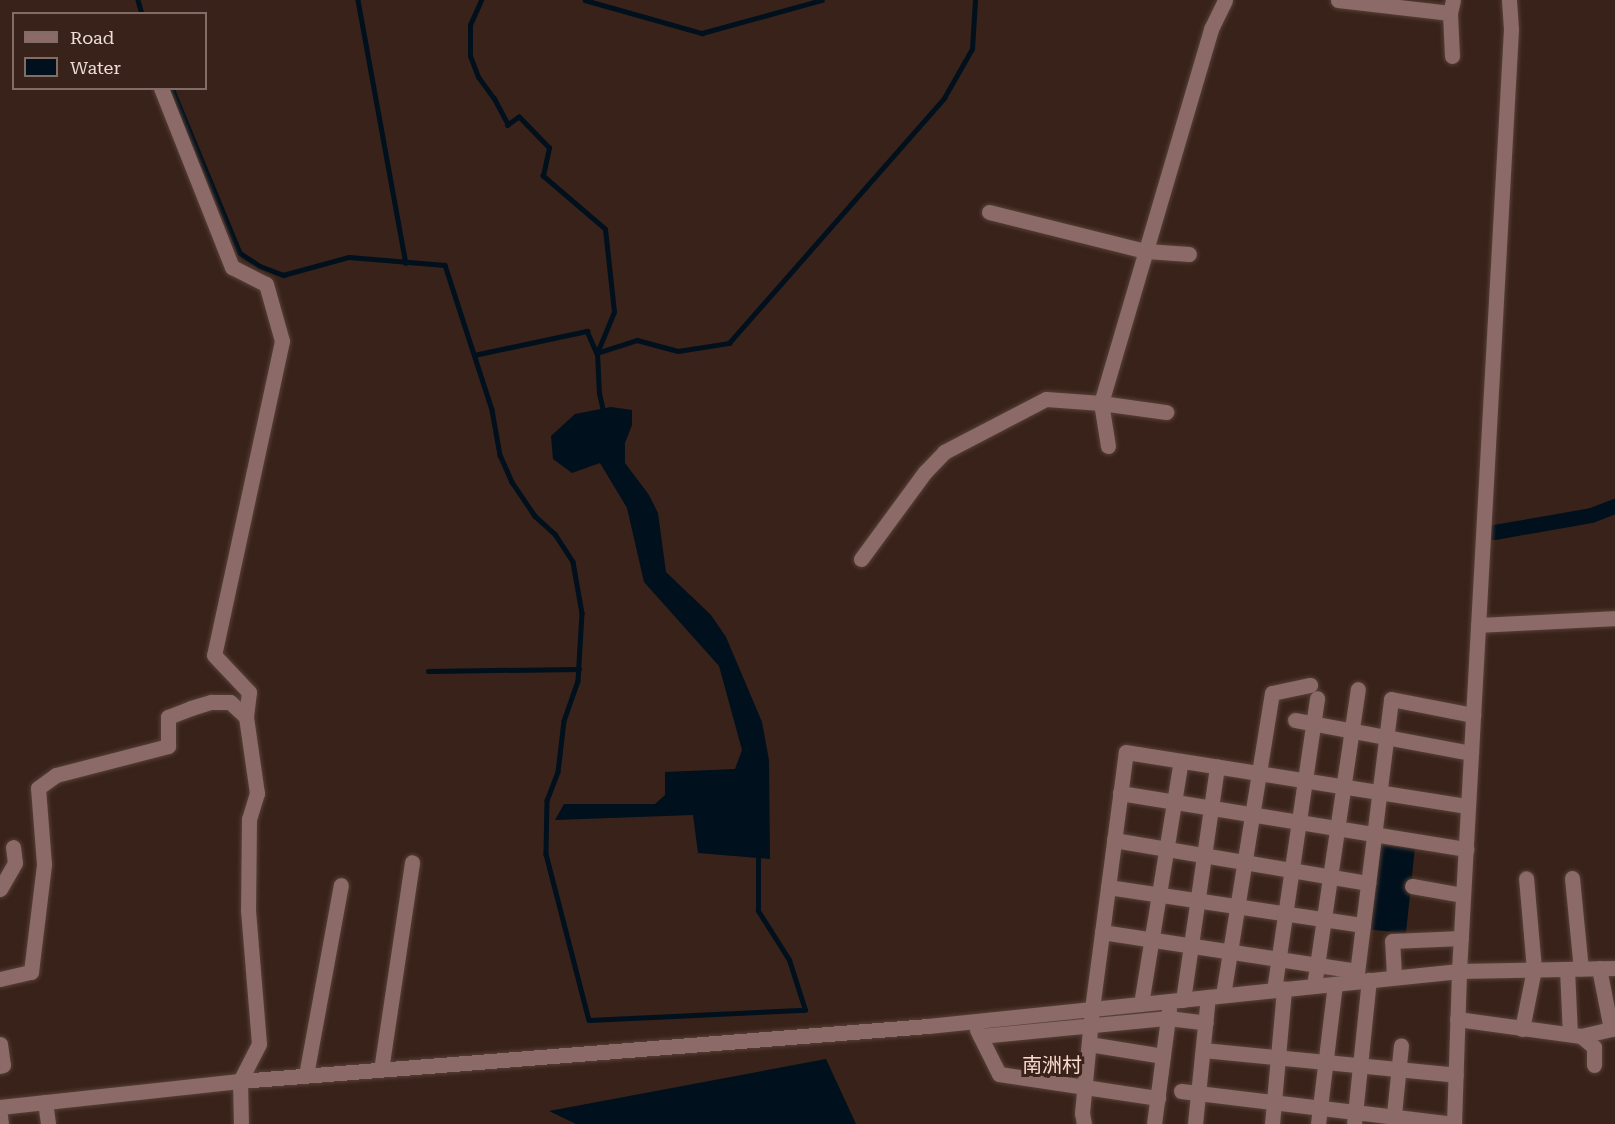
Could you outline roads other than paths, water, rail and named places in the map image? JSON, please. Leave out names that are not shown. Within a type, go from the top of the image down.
[{"type":"street","points":[[1108,446],[1101,403],[1211,29],[1225,0]]},
{"type":"street","points":[[1181,1091],[1320,1108],[1355,1118],[1454,1124],[1459,971],[1511,29],[1509,0]]},
{"type":"street","points":[[1335,4],[1413,10],[1451,6],[1452,56]]},
{"type":"street","points":[[161,90],[232,267],[266,284],[282,341],[214,655],[249,692],[246,717],[257,794],[249,819],[248,910],[259,1044],[240,1081],[241,1124]]},
{"type":"street","points":[[989,212],[1146,251],[1189,254]]},
{"type":"street","points":[[861,559],[925,472],[944,452],[1046,399],[1101,403],[1166,412]]},
{"type":"street","points":[[1478,625],[1615,618]]},
{"type":"street","points":[[1195,1124],[1206,1023],[1230,952],[1272,693],[1310,685]]},
{"type":"street","points":[[1314,986],[1358,689]]},
{"type":"street","points":[[1272,1124],[1278,1057],[1278,959],[1317,698]]},
{"type":"street","points":[[1355,1118],[1360,1065],[1363,925],[1392,699],[1473,715]]},
{"type":"street","points":[[0,979],[31,972],[44,864],[38,788],[56,775],[168,746],[168,717],[191,708],[210,702],[230,702],[246,717]]},
{"type":"street","points":[[1295,720],[1471,753]]},
{"type":"street","points":[[1084,1124],[1082,1113],[1091,1017],[1126,752],[1468,806]]},
{"type":"street","points":[[1141,1004],[1182,761]]},
{"type":"street","points":[[1154,1124],[1168,1017],[1177,1000],[1191,946],[1217,766]]},
{"type":"street","points":[[1120,794],[1466,849]]},
{"type":"street","points":[[1114,840],[1368,883]]},
{"type":"street","points":[[0,889],[15,863],[13,847]]},
{"type":"street","points":[[381,1070],[412,862]]},
{"type":"street","points":[[1522,1029],[1534,969],[1526,878]]},
{"type":"street","points":[[1572,878],[1575,1035]]},
{"type":"street","points":[[306,1076],[341,885]]},
{"type":"street","points":[[1412,886],[1463,895]]},
{"type":"street","points":[[1108,887],[1363,925]]},
{"type":"street","points":[[1102,932],[1317,965],[1361,977]]},
{"type":"street","points":[[1394,976],[1392,941],[1461,938]]},
{"type":"street","points":[[980,1036],[1091,1017],[1141,1004],[1335,984],[1361,977],[1459,971],[1607,968],[1613,1029],[1575,1035],[1457,1019]]},
{"type":"street","points":[[1318,1124],[1335,984]]},
{"type":"street","points":[[0,1107],[240,1081],[973,1022],[1091,1017],[1168,1017],[1206,1023]]},
{"type":"street","points":[[973,1022],[999,1074],[1158,1098]]},
{"type":"street","points":[[1575,1035],[1594,1047],[1594,1065]]},
{"type":"street","points":[[0,1044],[3,1065],[0,1066]]},
{"type":"street","points":[[1089,1044],[1163,1056]]},
{"type":"street","points":[[1393,1120],[1401,1045]]},
{"type":"street","points":[[1203,1050],[1456,1074]]},
{"type":"street","points":[[45,1102],[48,1124]]},
{"type":"street","points":[[0,1116],[1,1124]]},
{"type":"water","points":[[611,407],[632,410],[632,425],[625,443],[625,463],[649,495],[658,513],[666,572],[711,615],[726,637],[762,722],[769,760],[770,859],[698,853],[693,815],[555,820],[564,804],[655,804],[665,795],[665,772],[735,769],[742,750],[719,666],[644,582],[627,508],[600,463],[572,473],[553,459],[551,436],[575,414]]},
{"type":"water","points":[[1379,845],[1415,849],[1406,933],[1370,930]]},
{"type":"water","points":[[826,1059],[856,1124],[576,1124],[549,1111]]},
{"type":"waterway","points":[[138,0],[141,12]]},
{"type":"waterway","points":[[358,0],[406,263]]},
{"type":"waterway","points":[[474,355],[587,331],[597,353],[614,312],[605,229],[543,176],[549,148],[519,117],[508,125],[494,99],[478,77],[470,56],[470,25],[481,0]]},
{"type":"waterway","points":[[585,0],[702,33],[822,0]]},
{"type":"waterway","points":[[604,415],[599,394],[597,353],[637,340],[678,351],[729,343],[944,98],[972,49],[975,0]]},
{"type":"waterway","points":[[173,90],[240,253],[260,266],[283,275],[349,257],[445,265],[492,410],[500,455],[512,482],[535,516],[555,534],[573,562],[582,613],[578,681],[564,721],[558,772],[547,800],[546,854],[589,1020],[805,1010],[789,960],[758,911],[758,852]]},
{"type":"waterway","points":[[1494,532],[1591,515],[1615,506]]},
{"type":"waterway","points":[[428,671],[579,669]]},
{"type":"district","name":"南洲村","points":[[1052,1065]]}]
